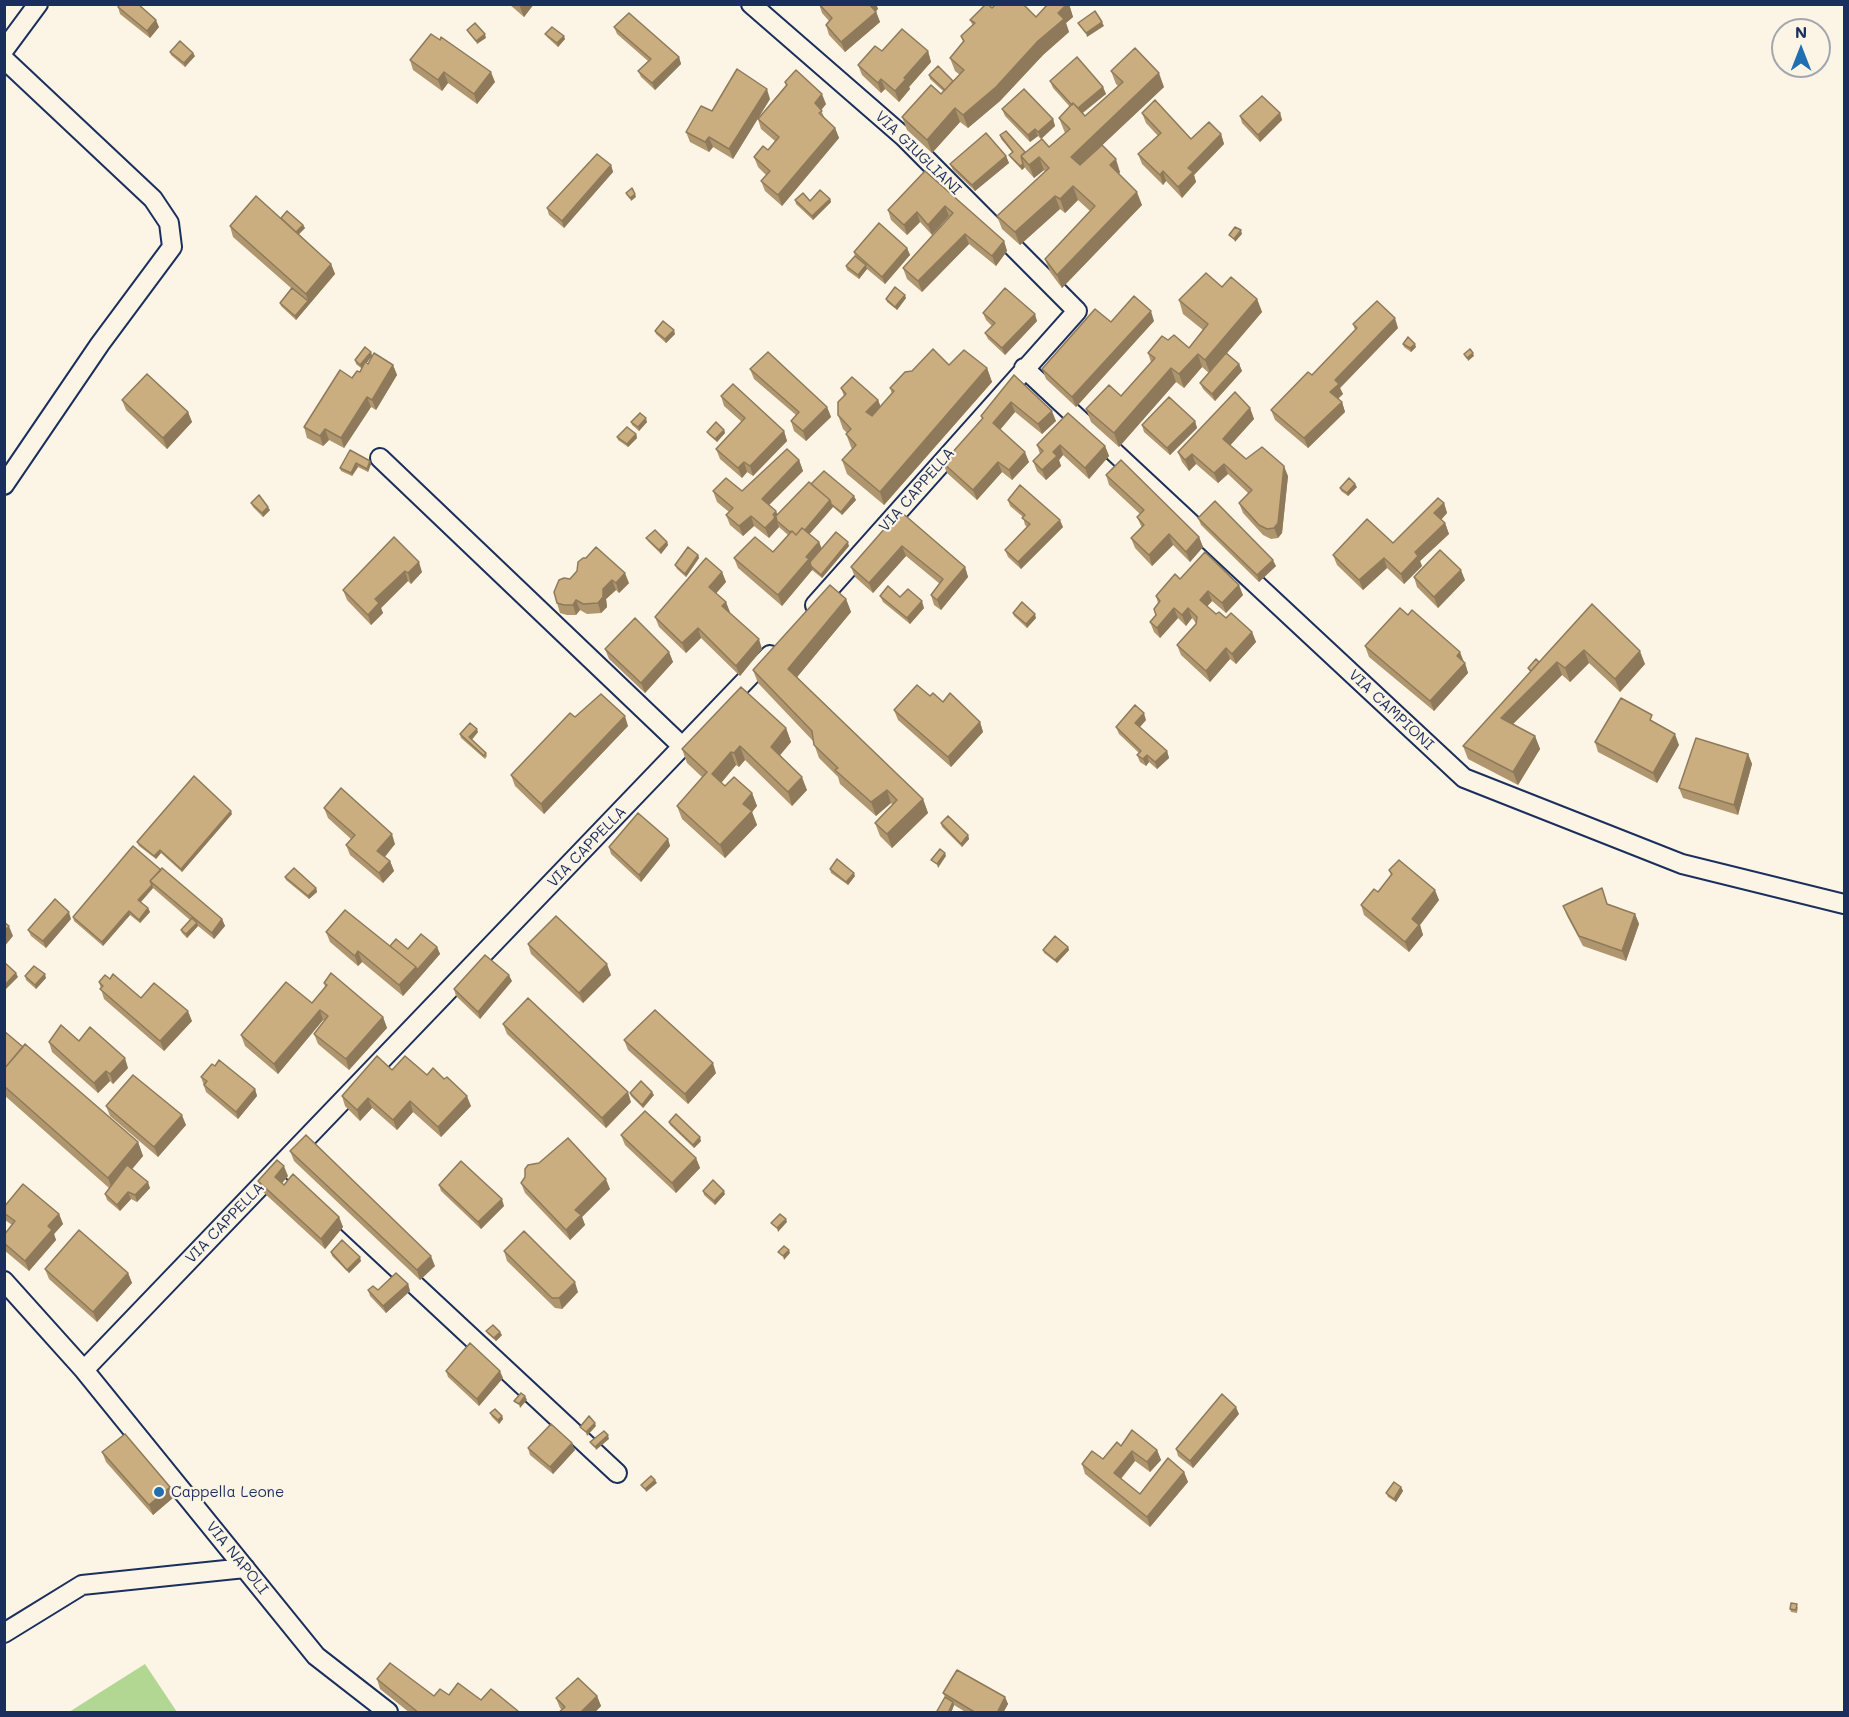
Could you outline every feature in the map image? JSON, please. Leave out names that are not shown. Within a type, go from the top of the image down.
[{"type":"street","points":[[4,51],[38,4]]},
{"type":"street","name":"VIA GIUGLIANI","points":[[751,4],[904,137],[1077,311]]},
{"type":"street","points":[[4,59],[153,199],[169,223],[172,246],[100,344],[4,485]]},
{"type":"street","name":"VIA CAPPELLA","points":[[806,615],[1077,311]]},
{"type":"street","name":"VIA CAMPIONI","points":[[1024,368],[1464,778],[1682,864],[1845,904]]},
{"type":"street","points":[[380,458],[683,747]]},
{"type":"street","name":"VIA CAPPELLA","points":[[84,1370],[783,641]]},
{"type":"street","points":[[284,1162],[616,1473]]},
{"type":"street","name":"VIA NAPOLI","points":[[4,1281],[84,1370],[316,1656],[388,1713]]},
{"type":"street","points":[[4,1634],[82,1585],[245,1568]]},
{"type":"green space","points":[[145,1664],[177,1712],[69,1712]]},
{"type":"building","points":[[120,4],[138,4],[156,20],[147,31],[118,7]]},
{"type":"building","points":[[819,4],[869,4],[876,12],[841,42],[826,25],[832,18]]},
{"type":"building","points":[[986,4],[992,8],[996,4],[1023,4],[1036,17],[1048,4],[1067,4],[1058,13],[1064,19],[1038,41],[996,87],[963,115],[955,108],[927,140],[902,117],[931,85],[941,94],[964,70],[950,58],[964,41],[961,36],[975,23],[970,20]]},
{"type":"building","points":[[1095,11],[1102,22],[1086,33],[1078,23]]},
{"type":"building","points":[[629,13],[679,57],[652,83],[638,71],[651,59],[614,27]]},
{"type":"building","points":[[475,23],[485,34],[476,41],[467,30]]},
{"type":"building","points":[[552,27],[564,36],[557,43],[545,34]]},
{"type":"building","points":[[902,29],[928,51],[895,91],[881,79],[878,83],[858,65],[875,46],[882,51]]},
{"type":"building","points":[[431,34],[440,40],[441,37],[491,72],[474,94],[444,72],[438,80],[410,60]]},
{"type":"building","points":[[180,41],[193,53],[184,63],[170,52]]},
{"type":"building","points":[[1135,48],[1159,73],[1071,157],[1080,165],[1102,145],[1116,159],[1110,165],[1137,192],[1057,275],[1045,259],[1095,206],[1073,186],[1060,199],[1055,196],[1015,232],[997,216],[1049,168],[1039,157],[1029,165],[1021,156],[1042,139],[1049,147],[1070,129],[1059,118],[1073,103],[1085,116],[1123,82],[1111,71]]},
{"type":"building","points":[[1077,57],[1103,87],[1078,108],[1073,103],[1072,105],[1050,81]]},
{"type":"building","points":[[938,66],[953,81],[945,90],[929,75]]},
{"type":"building","points":[[737,69],[767,89],[729,149],[709,137],[705,142],[686,132],[701,106],[712,111]]},
{"type":"building","points":[[796,70],[822,94],[815,103],[822,111],[819,113],[835,128],[778,195],[761,181],[770,171],[754,157],[763,146],[768,150],[779,137],[758,119],[787,85],[785,82]]},
{"type":"building","points":[[1024,89],[1053,119],[1038,132],[1035,129],[1028,135],[1002,109]]},
{"type":"building","points":[[1262,96],[1280,113],[1258,135],[1240,116]]},
{"type":"building","points":[[1155,100],[1191,139],[1209,122],[1221,134],[1188,168],[1193,172],[1178,187],[1163,171],[1160,175],[1138,154],[1161,133],[1142,113]]},
{"type":"building","points":[[1006,131],[1025,152],[1021,156],[1023,164],[1020,166],[1009,155],[1013,152],[1000,135]]},
{"type":"building","points":[[986,133],[1006,156],[972,185],[950,164]]},
{"type":"building","points":[[597,154],[611,165],[562,221],[547,208]]},
{"type":"building","points":[[925,171],[1004,241],[992,256],[965,234],[918,281],[903,268],[953,213],[945,206],[928,225],[917,212],[904,225],[888,210]]},
{"type":"building","points":[[632,188],[635,194],[630,198],[626,193]]},
{"type":"building","points":[[820,190],[830,199],[812,216],[795,200],[803,193],[810,201]]},
{"type":"building","points":[[256,196],[331,264],[306,294],[230,226]]},
{"type":"building","points":[[287,211],[303,225],[296,232],[281,218]]},
{"type":"building","points":[[879,223],[907,248],[882,277],[854,252]]},
{"type":"building","points":[[1235,227],[1241,230],[1234,239],[1229,235]]},
{"type":"building","points":[[855,256],[866,265],[858,275],[846,266]]},
{"type":"building","points":[[1206,273],[1222,287],[1231,277],[1257,299],[1205,360],[1198,354],[1179,374],[1171,368],[1114,433],[1086,409],[1109,385],[1121,396],[1155,358],[1148,353],[1162,336],[1168,340],[1174,335],[1189,348],[1208,324],[1179,300]]},
{"type":"building","points":[[895,287],[905,295],[895,307],[886,299]]},
{"type":"building","points":[[292,288],[308,301],[295,316],[280,303]]},
{"type":"building","points":[[1005,288],[1035,314],[1002,348],[985,333],[995,323],[983,313]]},
{"type":"building","points":[[1134,296],[1151,311],[1072,397],[1042,369],[1095,309],[1111,322]]},
{"type":"building","points":[[1377,301],[1395,318],[1335,380],[1339,384],[1330,392],[1342,402],[1304,438],[1271,410],[1308,372],[1312,375],[1357,328],[1353,324]]},
{"type":"building","points":[[663,321],[674,330],[665,339],[655,331]]},
{"type":"building","points":[[1408,337],[1415,344],[1410,348],[1403,344]]},
{"type":"building","points":[[365,347],[371,352],[360,365],[355,360]]},
{"type":"building","points":[[933,349],[949,365],[964,350],[987,368],[880,492],[842,460],[856,445],[846,434],[851,429],[838,415],[838,402],[846,394],[841,388],[852,377],[878,400],[866,412],[872,416],[894,391],[890,388],[905,372],[912,371]]},
{"type":"building","points":[[1470,349],[1473,353],[1467,358],[1464,354]]},
{"type":"building","points":[[768,352],[827,407],[803,431],[791,421],[799,412],[750,369]]},
{"type":"building","points":[[374,353],[393,365],[372,400],[367,397],[341,438],[325,429],[320,436],[304,427],[340,370],[352,378],[357,371],[360,372],[365,362],[368,364]]},
{"type":"building","points":[[1226,353],[1239,364],[1212,394],[1200,383]]},
{"type":"building","points":[[147,374],[188,412],[163,438],[122,400]]},
{"type":"building","points":[[1014,375],[1052,411],[1038,424],[1011,402],[993,423],[1025,452],[1009,470],[998,462],[973,490],[943,463],[983,418],[981,416]]},
{"type":"building","points":[[733,384],[784,431],[750,466],[744,462],[738,468],[716,449],[745,418],[721,396]]},
{"type":"building","points":[[1235,392],[1250,408],[1223,439],[1246,459],[1262,447],[1284,466],[1278,523],[1274,528],[1267,529],[1259,525],[1239,503],[1252,490],[1224,464],[1214,473],[1192,454],[1185,460],[1178,452]]},
{"type":"building","points":[[1169,397],[1195,421],[1167,448],[1142,425]]},
{"type":"building","points":[[640,413],[646,418],[638,427],[631,422]]},
{"type":"building","points":[[1068,413],[1105,446],[1085,468],[1060,445],[1053,452],[1057,456],[1042,470],[1033,461],[1043,451],[1037,445]]},
{"type":"building","points":[[716,422],[724,430],[715,439],[707,432]]},
{"type":"building","points":[[627,427],[636,434],[627,444],[617,437]]},
{"type":"building","points":[[787,449],[799,460],[762,499],[776,511],[773,515],[776,517],[765,528],[751,516],[739,526],[726,515],[733,508],[713,491],[726,478],[742,491]]},
{"type":"building","points":[[350,450],[370,461],[367,469],[356,463],[351,473],[340,468]]},
{"type":"building","points":[[1121,460],[1199,537],[1186,552],[1169,534],[1149,555],[1131,538],[1144,525],[1137,517],[1144,510],[1106,475]]},
{"type":"building","points":[[824,471],[854,496],[841,512],[811,484]]},
{"type":"building","points":[[1349,478],[1355,484],[1347,493],[1340,488]]},
{"type":"building","points":[[809,482],[830,500],[805,530],[802,528],[796,535],[777,521],[776,517],[774,518]]},
{"type":"building","points":[[1020,485],[1060,520],[1018,562],[1005,550],[1030,524],[1022,518],[1025,515],[1008,500]]},
{"type":"building","points":[[259,495],[268,507],[262,513],[251,503]]},
{"type":"building","points":[[1438,498],[1444,503],[1434,513],[1445,523],[1415,552],[1418,556],[1401,574],[1384,558],[1359,580],[1333,555],[1367,519],[1393,543]]},
{"type":"building","points":[[1215,501],[1273,560],[1257,575],[1198,518]]},
{"type":"building","points":[[900,511],[965,567],[937,600],[931,595],[943,579],[902,546],[869,583],[851,567]]},
{"type":"building","points":[[802,528],[819,542],[806,557],[809,559],[778,595],[734,558],[755,537],[773,552],[792,531],[796,535]]},
{"type":"building","points":[[655,530],[667,542],[659,550],[646,538]]},
{"type":"building","points":[[836,532],[848,542],[821,575],[811,566],[810,562]]},
{"type":"building","points":[[394,537],[419,562],[408,573],[405,571],[375,599],[379,603],[368,615],[343,590]]},
{"type":"building","points":[[596,547],[625,573],[616,583],[612,580],[603,589],[603,597],[598,603],[583,604],[576,600],[573,605],[557,603],[554,592],[559,580],[570,579],[577,571],[578,562],[586,558]]},
{"type":"building","points":[[688,547],[698,555],[685,574],[675,565]]},
{"type":"building","points":[[1440,550],[1461,570],[1434,597],[1414,577]]},
{"type":"building","points":[[1205,552],[1239,585],[1222,603],[1208,591],[1200,600],[1216,614],[1219,612],[1226,618],[1231,613],[1252,632],[1232,654],[1226,648],[1206,671],[1177,645],[1196,624],[1197,617],[1188,608],[1182,615],[1174,608],[1157,628],[1150,622],[1156,615],[1154,609],[1160,601],[1156,596],[1175,574],[1180,579]]},
{"type":"building","points":[[706,558],[722,572],[709,587],[726,602],[722,606],[759,639],[736,666],[698,628],[682,643],[655,617]]},
{"type":"building","points":[[830,585],[846,599],[788,669],[923,799],[887,834],[875,823],[897,800],[887,790],[871,802],[835,770],[838,768],[814,745],[812,731],[753,670]]},
{"type":"building","points":[[888,586],[900,597],[908,589],[922,601],[907,618],[880,596]]},
{"type":"building","points":[[1022,602],[1035,614],[1026,624],[1013,613]]},
{"type":"building","points":[[1592,604],[1640,651],[1615,679],[1584,650],[1565,668],[1557,662],[1501,718],[1535,736],[1513,772],[1463,746]]},
{"type":"building","points":[[1400,608],[1408,615],[1412,610],[1460,652],[1457,656],[1465,663],[1430,701],[1365,646]]},
{"type":"building","points":[[635,618],[669,652],[641,683],[605,649]]},
{"type":"building","points":[[1536,659],[1539,662],[1531,671],[1528,668]]},
{"type":"building","points":[[917,685],[930,696],[933,693],[943,702],[950,693],[980,722],[948,757],[894,710]]},
{"type":"building","points":[[741,687],[786,728],[771,747],[802,777],[788,792],[740,746],[734,753],[731,752],[712,774],[725,786],[734,777],[752,793],[743,804],[752,811],[720,845],[677,806],[707,772],[682,749]]},
{"type":"building","points":[[601,694],[625,716],[541,804],[511,775],[570,713],[575,717]]},
{"type":"building","points":[[1621,698],[1652,715],[1650,720],[1675,734],[1653,773],[1595,742]]},
{"type":"building","points":[[1135,705],[1144,713],[1135,723],[1167,751],[1155,762],[1147,755],[1143,759],[1137,755],[1141,751],[1116,727]]},
{"type":"building","points":[[470,723],[477,729],[469,737],[486,753],[484,756],[460,734]]},
{"type":"building","points":[[1696,738],[1748,754],[1734,805],[1679,788]]},
{"type":"building","points":[[194,776],[231,811],[181,869],[160,850],[154,856],[137,842]]},
{"type":"building","points":[[341,788],[392,834],[377,851],[390,861],[379,873],[346,845],[355,835],[324,808]]},
{"type":"building","points":[[638,813],[668,839],[639,875],[609,847]]},
{"type":"building","points":[[948,816],[968,835],[961,844],[941,823]]},
{"type":"building","points":[[133,846],[161,870],[150,881],[152,885],[138,900],[148,908],[139,920],[129,911],[102,942],[73,917]]},
{"type":"building","points":[[940,849],[945,853],[937,864],[931,860]]},
{"type":"building","points":[[837,859],[854,873],[846,882],[830,869]]},
{"type":"building","points":[[1399,860],[1435,890],[1412,919],[1419,925],[1405,942],[1361,905],[1374,889],[1378,892],[1392,874],[1389,870]]},
{"type":"building","points":[[162,868],[222,919],[212,933],[150,881]]},
{"type":"building","points":[[294,868],[316,888],[308,896],[285,877]]},
{"type":"building","points":[[1602,888],[1607,904],[1635,914],[1622,951],[1579,936],[1563,906]]},
{"type":"building","points":[[55,899],[69,912],[43,941],[28,930]]},
{"type":"building","points":[[345,910],[416,967],[399,985],[358,951],[355,956],[326,932]]},
{"type":"building","points":[[556,916],[607,964],[579,993],[528,944]]},
{"type":"building","points":[[192,918],[197,923],[186,934],[181,930]]},
{"type":"building","points":[[4,922],[9,926],[4,932]]},
{"type":"building","points":[[421,934],[437,947],[417,970],[390,946],[396,939],[408,949]]},
{"type":"building","points":[[1055,936],[1068,947],[1055,960],[1043,950]]},
{"type":"building","points":[[485,955],[509,975],[478,1012],[454,989]]},
{"type":"building","points":[[4,962],[16,973],[4,986]]},
{"type":"building","points":[[34,966],[45,974],[35,985],[25,976]]},
{"type":"building","points":[[331,973],[383,1017],[346,1059],[314,1034],[328,1016],[320,1010],[274,1064],[241,1035],[286,982],[312,1003],[327,985],[324,983]]},
{"type":"building","points":[[113,974],[141,998],[154,983],[188,1011],[160,1041],[100,989],[103,986],[99,982],[105,975],[110,979]]},
{"type":"building","points":[[528,998],[628,1092],[602,1118],[503,1024]]},
{"type":"building","points":[[655,1010],[713,1063],[685,1094],[624,1040]]},
{"type":"building","points":[[61,1025],[79,1041],[90,1027],[125,1058],[110,1074],[106,1071],[94,1083],[49,1042]]},
{"type":"building","points":[[4,1031],[23,1047],[4,1069]]},
{"type":"building","points":[[25,1044],[138,1142],[108,1178],[4,1086],[4,1069]]},
{"type":"building","points":[[377,1056],[392,1070],[405,1056],[427,1075],[433,1068],[444,1079],[447,1077],[467,1096],[438,1127],[410,1101],[393,1120],[368,1098],[357,1110],[342,1096]]},
{"type":"building","points":[[219,1060],[255,1089],[236,1112],[204,1085],[207,1081],[201,1077],[212,1064],[215,1066]]},
{"type":"building","points":[[133,1075],[182,1115],[154,1147],[106,1106]]},
{"type":"building","points":[[641,1081],[652,1092],[642,1105],[630,1093]]},
{"type":"building","points":[[645,1111],[696,1158],[672,1183],[621,1135]]},
{"type":"building","points":[[676,1114],[700,1137],[693,1145],[669,1122]]},
{"type":"building","points":[[306,1135],[431,1256],[417,1270],[290,1151]]},
{"type":"building","points":[[568,1138],[606,1179],[575,1210],[581,1215],[566,1230],[521,1183],[528,1165],[539,1163]]},
{"type":"building","points":[[277,1160],[284,1166],[275,1177],[284,1185],[293,1174],[339,1217],[321,1239],[258,1181]]},
{"type":"building","points":[[461,1161],[502,1199],[478,1222],[439,1185]]},
{"type":"building","points":[[127,1165],[148,1182],[135,1195],[128,1192],[117,1205],[105,1194]]},
{"type":"building","points":[[713,1180],[724,1191],[714,1201],[703,1191]]},
{"type":"building","points":[[23,1184],[59,1214],[48,1226],[52,1230],[25,1261],[4,1243],[4,1235],[15,1221],[4,1213],[4,1207]]},
{"type":"building","points":[[780,1214],[786,1219],[777,1228],[771,1223]]},
{"type":"building","points":[[79,1230],[128,1273],[93,1312],[45,1269]]},
{"type":"building","points":[[524,1231],[575,1282],[559,1298],[552,1298],[504,1251]]},
{"type":"building","points":[[342,1240],[360,1257],[347,1270],[331,1252]]},
{"type":"building","points":[[784,1246],[789,1250],[783,1256],[778,1252]]},
{"type":"building","points":[[396,1273],[408,1284],[383,1306],[368,1290],[373,1286],[378,1290]]},
{"type":"building","points":[[493,1325],[500,1332],[494,1338],[486,1331]]},
{"type":"building","points":[[470,1343],[500,1371],[477,1399],[446,1371]]},
{"type":"building","points":[[521,1393],[525,1396],[519,1404],[514,1401]]},
{"type":"building","points":[[1222,1394],[1236,1407],[1190,1461],[1176,1449]]},
{"type":"building","points":[[495,1409],[502,1416],[498,1420],[490,1413]]},
{"type":"building","points":[[589,1416],[595,1423],[586,1432],[580,1427]]},
{"type":"building","points":[[551,1424],[572,1443],[550,1467],[528,1448]]},
{"type":"building","points":[[1132,1430],[1157,1450],[1147,1462],[1132,1451],[1114,1473],[1140,1494],[1168,1458],[1184,1472],[1147,1517],[1082,1464],[1092,1451],[1103,1459],[1117,1442],[1121,1446]]},
{"type":"building","points":[[604,1431],[608,1435],[595,1447],[590,1442]]},
{"type":"building","points":[[125,1434],[170,1487],[149,1505],[102,1452]]},
{"type":"building","points":[[651,1476],[655,1480],[645,1489],[641,1485]]},
{"type":"building","points":[[1394,1482],[1401,1487],[1394,1499],[1386,1493]]},
{"type":"building","points":[[1791,1603],[1797,1604],[1796,1610],[1790,1609]]},
{"type":"building","points":[[390,1663],[434,1696],[440,1689],[449,1695],[458,1683],[481,1700],[491,1689],[518,1711],[517,1713],[419,1713],[377,1679]]},
{"type":"building","points":[[957,1670],[1005,1697],[997,1713],[976,1713],[943,1693]]},
{"type":"building","points":[[578,1678],[597,1696],[580,1713],[558,1713],[565,1707],[556,1698]]},
{"type":"building","points":[[945,1697],[953,1702],[948,1713],[940,1713],[937,1711]]},
{"type":"place","name":"Cappella Leone","points":[[159,1492]]}]
